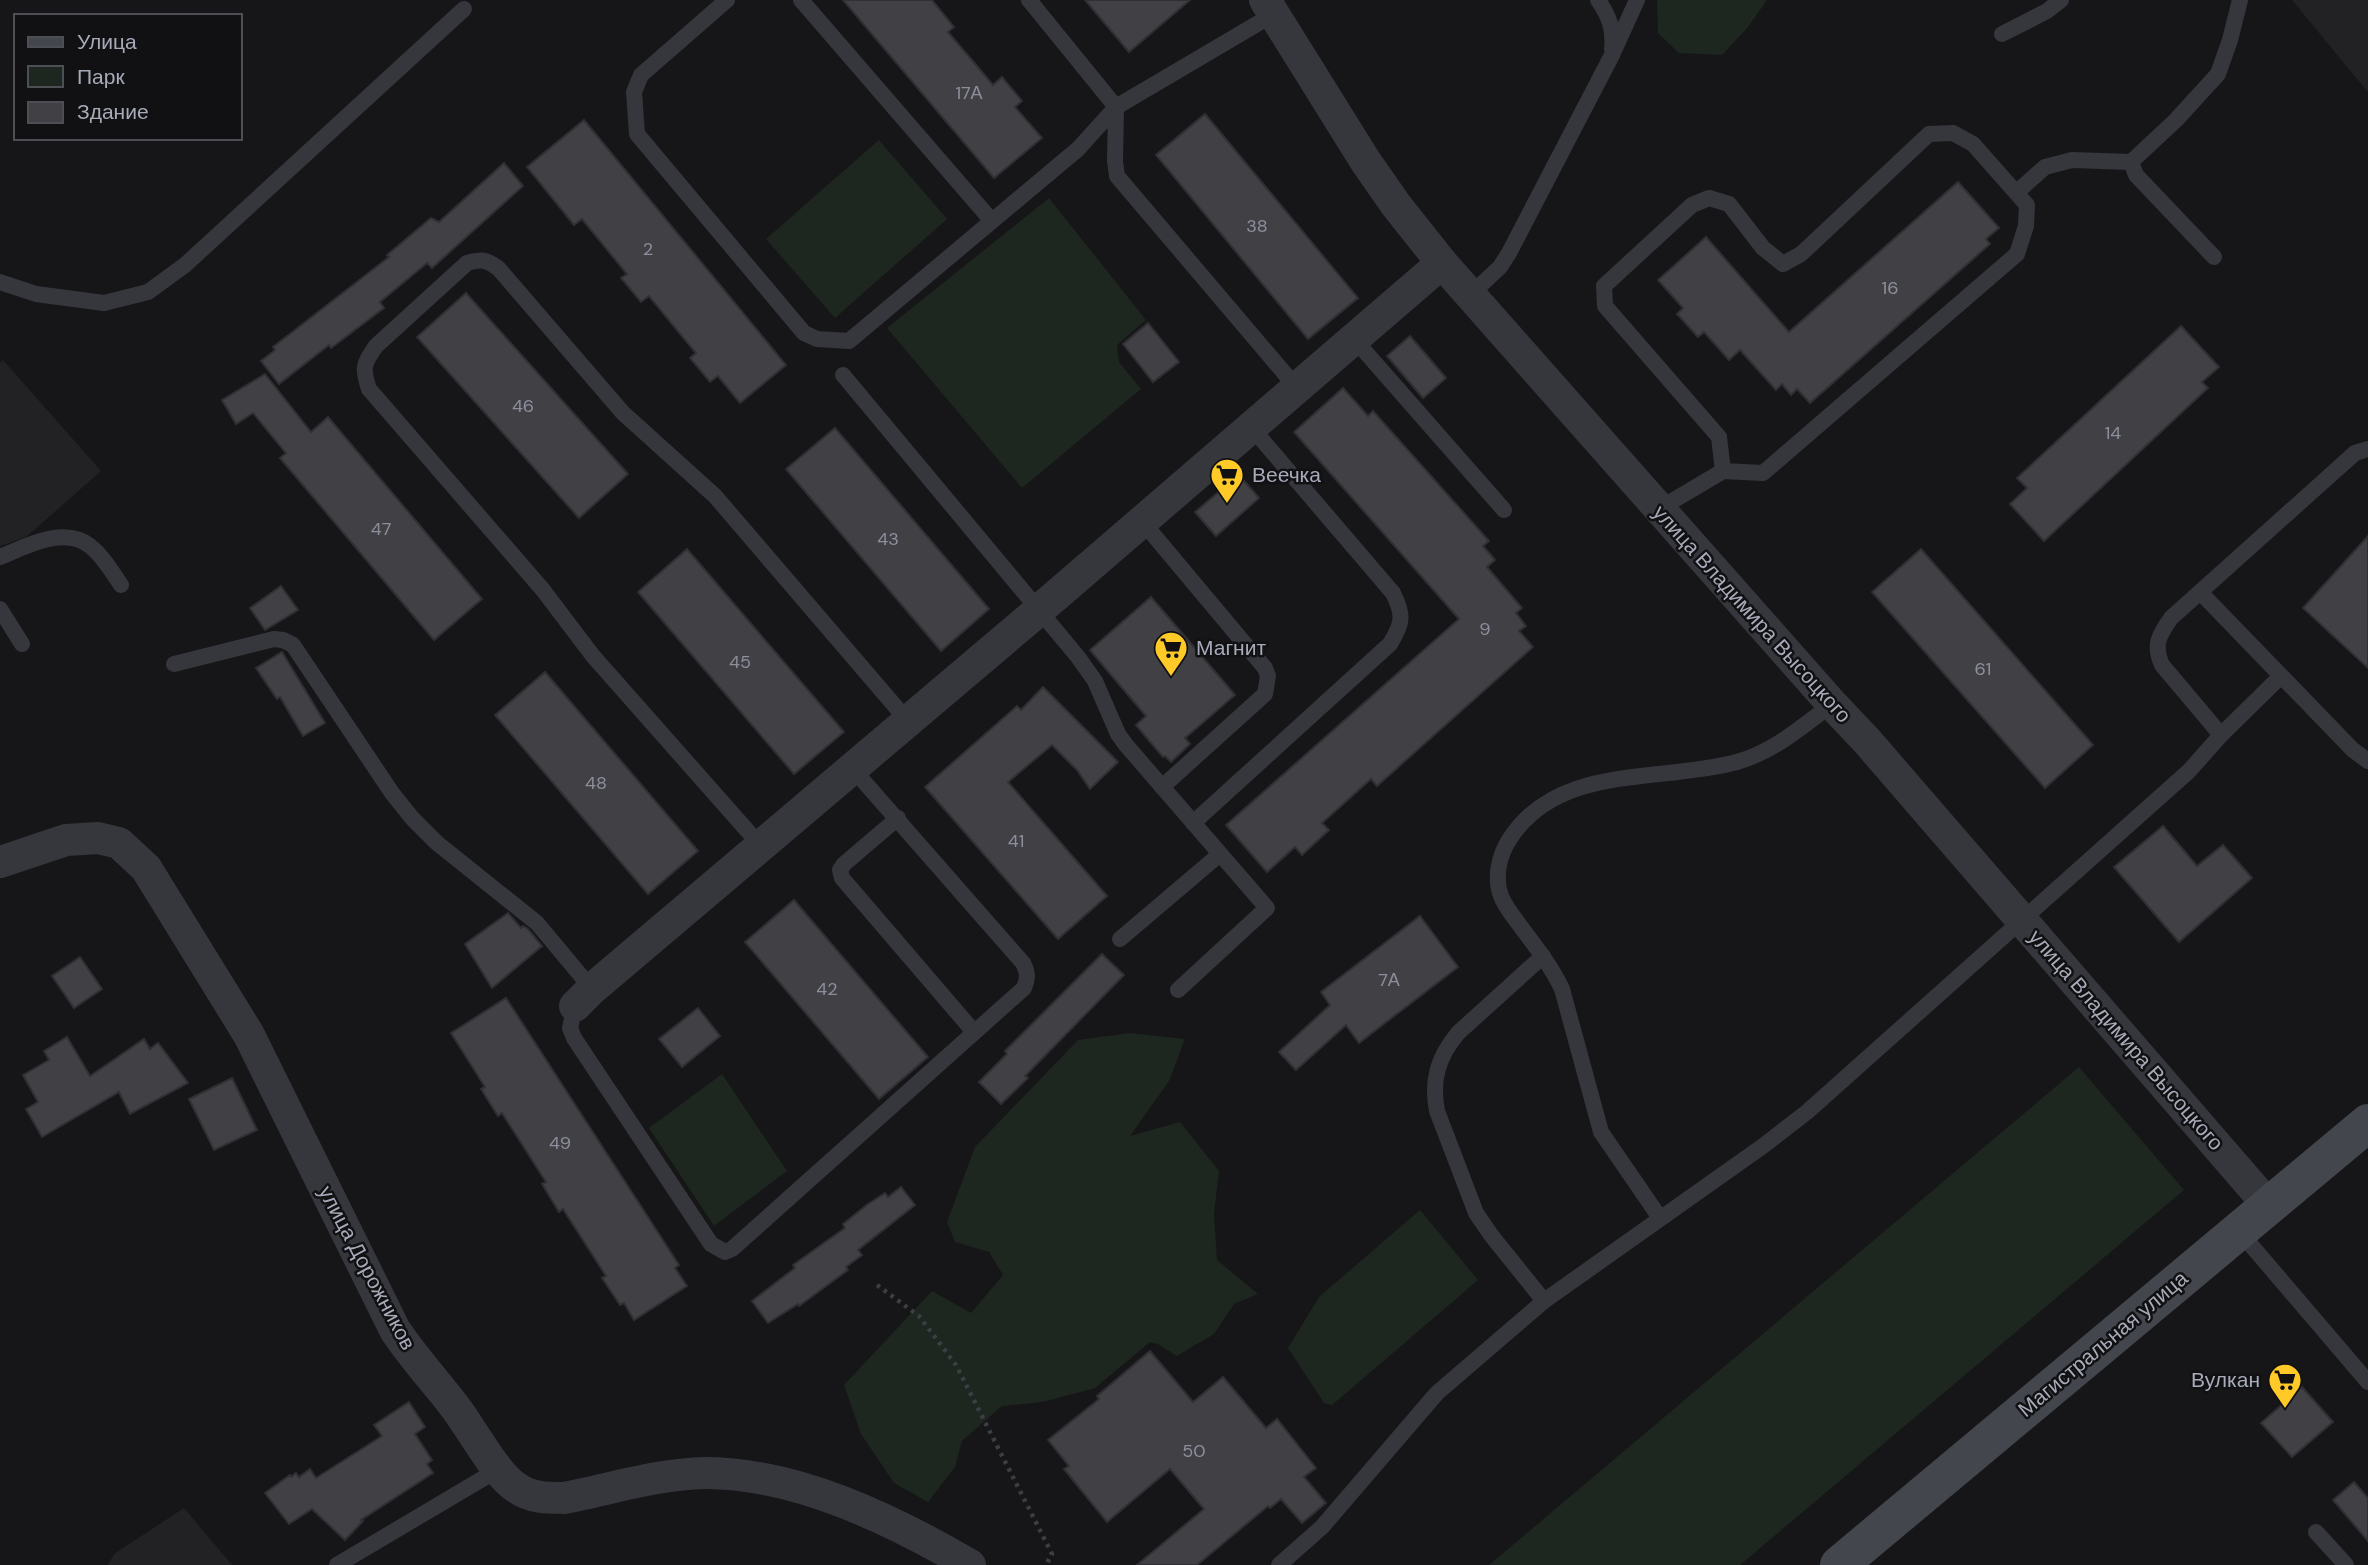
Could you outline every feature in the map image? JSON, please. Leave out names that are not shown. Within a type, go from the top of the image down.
[{"type":"main road","name":"Магистральная улица","points":[[1839,1565],[2368,1123]]},
{"type":"street","name":"улица Владимира Высоцкого","points":[[1270,7],[1366,162],[1396,205],[1469,296],[1867,741],[2269,1206]]},
{"type":"street","points":[[583,998],[1442,263]]},
{"type":"street","name":"улица Дорожников","points":[[0,862],[66,840],[98,838],[119,844],[146,868],[250,1035],[395,1330],[515,1487],[544,1498],[564,1497],[682,1475],[707,1473],[764,1480],[808,1491],[884,1518],[970,1565]]},
{"type":"lane","points":[[727,0],[641,75],[634,92],[637,134],[804,333],[817,340],[849,341],[1078,149],[1116,107],[1270,7]]},
{"type":"lane","points":[[801,0],[992,221]]},
{"type":"lane","points":[[1029,0],[1116,107],[1117,176],[1297,388]]},
{"type":"lane","points":[[1598,0],[1609,15],[1612,26],[1612,55]]},
{"type":"lane","points":[[1469,296],[1500,267],[1509,253],[1612,55],[1637,0]]},
{"type":"lane","points":[[2002,34],[2047,11],[2062,0]]},
{"type":"lane","points":[[2017,192],[2045,167],[2072,160],[2131,162],[2176,120],[2218,74],[2240,0]]},
{"type":"lane","points":[[0,282],[36,294],[104,303],[148,292],[185,265],[464,9]]},
{"type":"lane","points":[[1659,509],[1723,471],[1763,473],[2017,254],[2026,226],[2027,205],[1973,144],[1953,133],[1929,134],[1801,254],[1783,264],[1763,248],[1729,204],[1709,198],[1692,205],[1604,286],[1605,306],[1719,437],[1723,471]]},
{"type":"lane","points":[[2131,162],[2136,175],[2214,257]]},
{"type":"lane","points":[[760,845],[593,656],[543,590],[369,389],[364,373],[366,360],[376,346],[467,263],[489,260],[499,269],[623,413],[715,496],[907,720]]},
{"type":"lane","points":[[1354,339],[1504,510]]},
{"type":"lane","points":[[844,375],[1095,681],[1118,734],[1267,908],[1178,990]]},
{"type":"lane","points":[[1193,823],[1391,644],[1400,628],[1401,609],[1393,593],[1251,427]]},
{"type":"lane","points":[[2221,735],[2162,665],[2156,652],[2158,636],[2171,618],[2355,453],[2368,449]]},
{"type":"lane","points":[[1141,520],[1265,668],[1268,676],[1265,694],[1162,787]]},
{"type":"lane","points":[[0,556],[44,540],[76,540],[92,548],[121,585]]},
{"type":"lane","points":[[2200,592],[2353,750],[2368,761]]},
{"type":"lane","points":[[0,609],[22,645]]},
{"type":"lane","points":[[174,664],[274,639],[293,645],[392,793],[412,818],[438,843],[537,923],[583,998],[570,1028],[574,1038],[711,1244],[725,1252],[732,1249],[1024,988],[1028,972],[1023,963],[852,768]]},
{"type":"lane","points":[[1279,1565],[1322,1527],[1437,1393],[1545,1301],[1807,1112],[2189,771],[2281,676]]},
{"type":"lane","points":[[1660,1218],[1601,1132],[1566,998],[1554,971],[1500,895],[1497,878],[1499,863],[1519,824],[1533,811],[1556,797],[1602,782],[1688,772],[1739,761],[1783,741],[1832,704]]},
{"type":"lane","points":[[898,818],[844,864],[840,870],[842,878],[974,1032]]},
{"type":"lane","points":[[1120,939],[1220,854]]},
{"type":"lane","points":[[1543,956],[1458,1033],[1437,1069],[1434,1093],[1437,1111],[1476,1213],[1545,1301]]},
{"type":"lane","points":[[2239,1231],[2368,1382]]},
{"type":"lane","points":[[337,1565],[499,1469]]},
{"type":"lane","points":[[2316,1532],[2346,1565]]},
{"type":"path","points":[[877,1285],[919,1316],[956,1365],[1052,1555],[1046,1565]]},
{"type":"shaded area","points":[[2292,0],[2368,0],[2368,92]]},
{"type":"shaded area","points":[[3,360],[101,471],[26,537],[0,546],[0,363]]},
{"type":"shaded area","points":[[184,1508],[232,1565],[108,1565],[114,1554]]},
{"type":"green space","points":[[1657,0],[1767,0],[1748,27],[1722,55],[1679,53],[1658,33]]},
{"type":"green space","points":[[879,140],[947,219],[835,318],[766,239]]},
{"type":"green space","points":[[1049,198],[1146,320],[1117,345],[1119,362],[1141,389],[1022,488],[887,328]]},
{"type":"green space","points":[[1130,1033],[1185,1039],[1169,1081],[1130,1136],[1180,1122],[1219,1171],[1214,1214],[1217,1260],[1258,1294],[1234,1304],[1214,1334],[1177,1356],[1150,1342],[1095,1388],[1043,1402],[1002,1406],[962,1441],[955,1467],[928,1502],[894,1483],[861,1434],[844,1385],[932,1291],[971,1313],[1003,1275],[989,1252],[955,1242],[947,1222],[975,1147],[1078,1040]]},
{"type":"green space","points":[[2079,1067],[2184,1190],[1740,1565],[1489,1565]]},
{"type":"green space","points":[[722,1074],[787,1171],[714,1226],[649,1128]]},
{"type":"green space","points":[[1420,1210],[1478,1280],[1332,1405],[1324,1403],[1288,1348],[1319,1297]]},
{"type":"building","points":[[843,0],[932,0],[954,27],[948,32],[993,85],[1002,77],[1022,101],[1015,107],[1042,138],[994,178]]},
{"type":"building","points":[[1085,0],[1190,0],[1129,52]]},
{"type":"building","points":[[1205,114],[1358,298],[1308,339],[1156,155]]},
{"type":"building","points":[[584,120],[786,365],[740,403],[718,376],[710,382],[690,358],[696,353],[649,296],[641,302],[621,278],[627,274],[582,219],[574,225],[527,167]]},
{"type":"building","points":[[504,163],[523,186],[432,268],[427,263],[380,302],[384,308],[331,348],[329,345],[279,384],[261,361],[275,350],[273,347],[389,257],[387,255],[431,218],[439,222]]},
{"type":"building","points":[[1958,182],[1999,228],[1986,239],[1990,244],[1810,403],[1797,389],[1791,395],[1782,384],[1776,390],[1740,350],[1729,360],[1704,332],[1698,337],[1677,314],[1683,308],[1658,280],[1706,237],[1789,332]]},
{"type":"building","points":[[466,293],[628,474],[579,518],[417,337]]},
{"type":"building","points":[[1148,323],[1179,362],[1153,382],[1123,344]]},
{"type":"building","points":[[2181,326],[2219,367],[2202,382],[2208,388],[2044,541],[2010,504],[2027,488],[2017,478]]},
{"type":"building","points":[[1410,336],[1446,378],[1423,398],[1387,356]]},
{"type":"building","points":[[265,374],[311,432],[328,417],[482,599],[434,640],[280,458],[286,453],[253,413],[236,424],[222,400]]},
{"type":"building","points":[[1343,388],[1368,416],[1373,411],[1489,541],[1483,546],[1495,560],[1487,567],[1522,608],[1516,613],[1526,626],[1519,631],[1533,647],[1377,786],[1371,779],[1322,823],[1329,830],[1302,855],[1295,847],[1267,872],[1226,825],[1459,619],[1294,432]]},
{"type":"building","points":[[835,428],[989,609],[941,651],[786,469]]},
{"type":"building","name":"Веечка","points":[[1239,475],[1259,498],[1216,536],[1195,512]]},
{"type":"building","points":[[2368,536],[2368,668],[2303,608]]},
{"type":"building","points":[[687,549],[844,732],[794,774],[638,592]]},
{"type":"building","points":[[1921,549],[2093,745],[2045,788],[1872,592]]},
{"type":"building","points":[[281,586],[298,610],[265,630],[250,608]]},
{"type":"building","name":"Магнит","points":[[1151,597],[1235,695],[1185,738],[1190,744],[1171,762],[1163,757],[1136,725],[1146,716],[1090,650]]},
{"type":"building","points":[[282,652],[325,723],[303,736],[280,697],[277,699],[256,668]]},
{"type":"building","points":[[545,672],[698,851],[648,894],[495,715]]},
{"type":"building","points":[[1043,687],[1118,762],[1090,789],[1077,770],[1052,745],[1008,782],[1107,896],[1058,939],[925,787],[1017,706],[1021,710]]},
{"type":"building","points":[[2163,826],[2197,866],[2223,845],[2252,878],[2179,942],[2114,867]]},
{"type":"building","points":[[794,900],[928,1057],[879,1099],[745,942]]},
{"type":"building","points":[[508,913],[521,928],[523,926],[528,929],[542,946],[492,988],[465,944]]},
{"type":"building","points":[[1420,916],[1458,967],[1359,1043],[1346,1025],[1296,1070],[1279,1052],[1330,1005],[1321,992]]},
{"type":"building","points":[[1102,954],[1124,975],[1001,1104],[979,1082],[1007,1054],[1005,1051]]},
{"type":"building","points":[[80,957],[102,989],[74,1008],[52,976]]},
{"type":"building","points":[[506,998],[679,1265],[675,1268],[687,1286],[634,1320],[624,1303],[620,1305],[602,1278],[606,1276],[563,1209],[559,1212],[542,1184],[546,1182],[502,1113],[498,1116],[481,1089],[485,1087],[451,1033]]},
{"type":"building","points":[[698,1008],[720,1036],[682,1067],[659,1039]]},
{"type":"building","points":[[67,1037],[90,1076],[144,1039],[150,1049],[158,1043],[188,1083],[130,1114],[119,1092],[42,1137],[26,1109],[38,1102],[23,1075],[49,1060],[44,1051]]},
{"type":"building","points":[[232,1078],[257,1130],[214,1150],[189,1099]]},
{"type":"building","points":[[901,1187],[915,1205],[858,1250],[862,1255],[846,1267],[848,1270],[799,1306],[798,1304],[768,1323],[752,1301],[795,1268],[793,1265],[845,1228],[843,1224],[868,1204],[885,1193],[888,1197]]},
{"type":"building","points":[[1150,1351],[1193,1402],[1223,1377],[1266,1428],[1277,1419],[1316,1468],[1304,1477],[1326,1503],[1302,1523],[1281,1499],[1270,1508],[1268,1506],[1197,1565],[1137,1565],[1204,1509],[1170,1469],[1107,1522],[1064,1469],[1069,1466],[1048,1440],[1099,1399],[1097,1396]]},
{"type":"building","points":[[2302,1387],[2333,1422],[2292,1457],[2261,1423]]},
{"type":"building","points":[[409,1402],[425,1427],[415,1434],[432,1460],[427,1464],[433,1473],[361,1520],[363,1521],[345,1540],[312,1509],[289,1524],[265,1493],[296,1473],[299,1477],[310,1469],[316,1478],[382,1436],[374,1425]]},
{"type":"building","points":[[2354,1482],[2368,1498],[2368,1541],[2333,1500]]},
{"type":"place","name":"Веечка","points":[[1227,505]]},
{"type":"place","name":"Магнит","points":[[1171,678]]},
{"type":"place","name":"Вулкан","points":[[2285,1410]]}]
